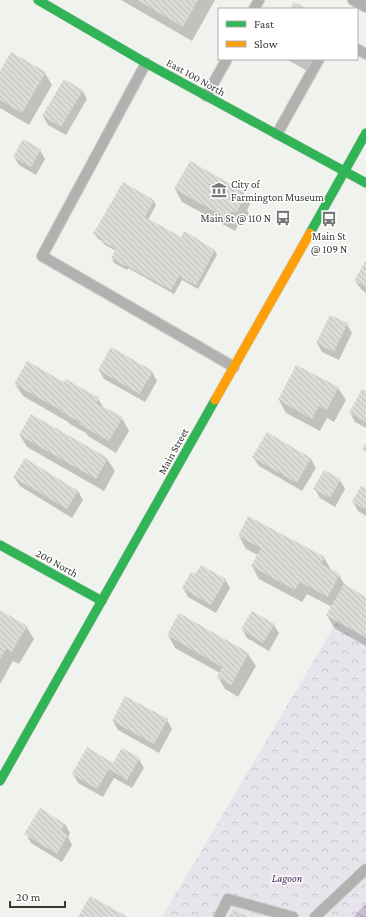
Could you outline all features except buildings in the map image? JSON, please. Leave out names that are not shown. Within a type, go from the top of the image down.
[{"type":"main road","name":"East 100 North","points":[[38,0],[146,63],[366,183]]},
{"type":"main road","name":"Main Street","points":[[0,781],[366,133]]},
{"type":"main road","name":"200 North","points":[[0,545],[102,602]]},
{"type":"lane","points":[[353,0],[366,7]]},
{"type":"lane","points":[[206,96],[226,60]]},
{"type":"lane","points":[[277,134],[319,60]]},
{"type":"lane","points":[[146,63],[42,256],[234,367]]},
{"type":"lane","points":[[314,917],[366,869]]},
{"type":"lane","points":[[219,917],[228,899],[293,917]]},
{"type":"green space","name":"Lagoon","points":[[337,621],[366,638],[366,917],[162,917]]},
{"type":"water","points":[[366,904],[366,917],[353,917]]},
{"type":"traffic: fast","points":[[38,0],[146,63],[366,183]]},
{"type":"traffic: fast","points":[[310,233],[366,133]]},
{"type":"traffic: fast","points":[[0,781],[215,400]]},
{"type":"traffic: fast","points":[[0,545],[102,601]]},
{"type":"traffic: slow","points":[[215,400],[310,233]]},
{"type":"place","name":"City of Farmington Museum","points":[[219,190]]},
{"type":"place","name":"Main St @ 110 N","points":[[283,218]]},
{"type":"place","name":"Main St @ 109 N","points":[[329,219]]}]
